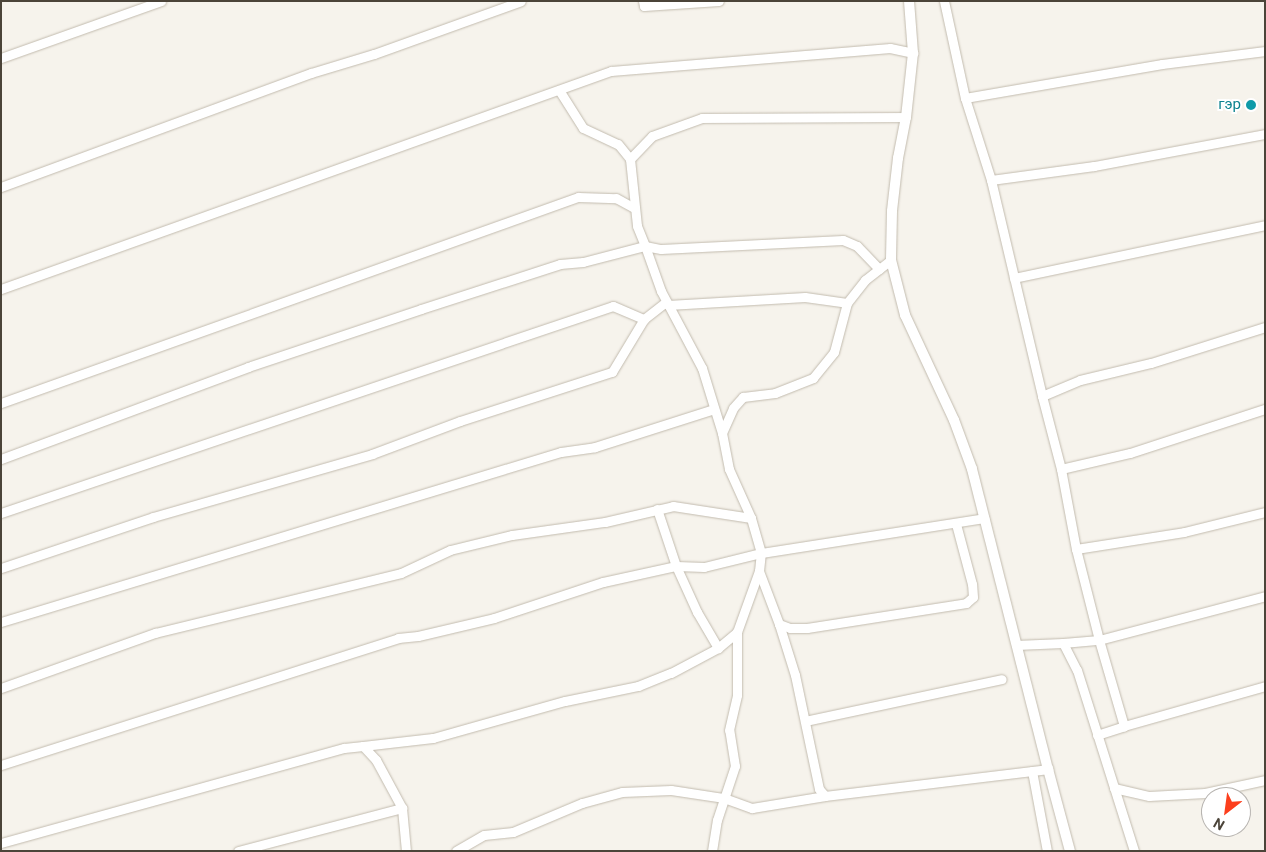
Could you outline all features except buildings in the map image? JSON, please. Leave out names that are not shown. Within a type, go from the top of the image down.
[{"type":"street","points":[[1,58],[161,1]]},
{"type":"street","points":[[1,187],[311,73],[374,54],[521,1]]},
{"type":"street","points":[[643,1],[644,6],[719,1]]},
{"type":"street","points":[[909,1],[913,53],[892,211],[891,260],[905,315],[954,420],[972,470],[1070,851]]},
{"type":"street","points":[[944,1],[965,98],[991,180],[1061,469],[1076,549],[1099,640],[1124,726]]},
{"type":"street","points":[[1,289],[611,71],[890,48],[913,53]]},
{"type":"street","points":[[965,98],[1162,64],[1265,51]]},
{"type":"street","points":[[559,90],[583,128],[618,144],[630,159],[637,226],[667,303],[702,368],[722,433],[730,469],[752,518],[761,553],[759,571],[737,632],[737,695],[729,730],[735,766],[717,820],[712,851]]},
{"type":"street","points":[[630,159],[652,136],[702,118],[906,117]]},
{"type":"street","points":[[991,180],[1094,166],[1265,134]]},
{"type":"street","points":[[1,403],[578,197],[616,198],[634,208]]},
{"type":"street","points":[[1014,278],[1265,225]]},
{"type":"street","points":[[1,459],[248,367],[560,264],[583,262],[646,246],[661,249],[843,240],[857,246],[879,269]]},
{"type":"street","points":[[722,433],[733,408],[742,397],[775,393],[813,378],[834,352],[847,303],[865,280],[891,260]]},
{"type":"street","points":[[1,568],[153,517],[372,454],[460,421],[612,372],[644,319],[667,303],[806,297],[847,303]]},
{"type":"street","points":[[1,513],[613,306],[644,319]]},
{"type":"street","points":[[1042,396],[1080,380],[1152,363],[1265,327]]},
{"type":"street","points":[[1,622],[561,452],[595,447],[714,409]]},
{"type":"street","points":[[1061,469],[1130,452],[1265,409]]},
{"type":"street","points":[[1,688],[155,633],[401,573],[450,550],[512,535],[605,522],[673,506],[752,518]]},
{"type":"street","points":[[657,509],[676,566],[697,612],[718,648]]},
{"type":"street","points":[[1076,549],[1184,532],[1265,512]]},
{"type":"street","points":[[1,764],[293,673],[398,638],[418,636],[494,618],[603,582],[676,566],[704,567],[761,553],[956,524],[984,518]]},
{"type":"street","points":[[780,624],[790,628],[807,628],[966,603],[973,597],[972,584],[956,524]]},
{"type":"street","points":[[759,571],[780,624],[795,675],[819,789],[825,796]]},
{"type":"street","points":[[1016,645],[1099,640],[1265,596]]},
{"type":"street","points":[[1,843],[344,748],[433,738],[565,701],[638,686],[670,673],[718,648],[737,632]]},
{"type":"street","points":[[1063,642],[1077,670],[1134,851]]},
{"type":"street","points":[[805,721],[1002,679]]},
{"type":"street","points":[[1097,735],[1265,686]]},
{"type":"street","points":[[363,746],[376,760],[402,808],[406,851]]},
{"type":"street","points":[[456,851],[484,835],[513,832],[582,803],[622,792],[672,790],[724,798],[752,808],[825,796],[1048,769]]},
{"type":"street","points":[[1032,771],[1046,851]]},
{"type":"street","points":[[1114,788],[1149,796],[1205,793],[1265,780]]},
{"type":"street","points":[[238,851],[402,808]]},
{"type":"place","name":"гэр","points":[[1251,105]]}]
